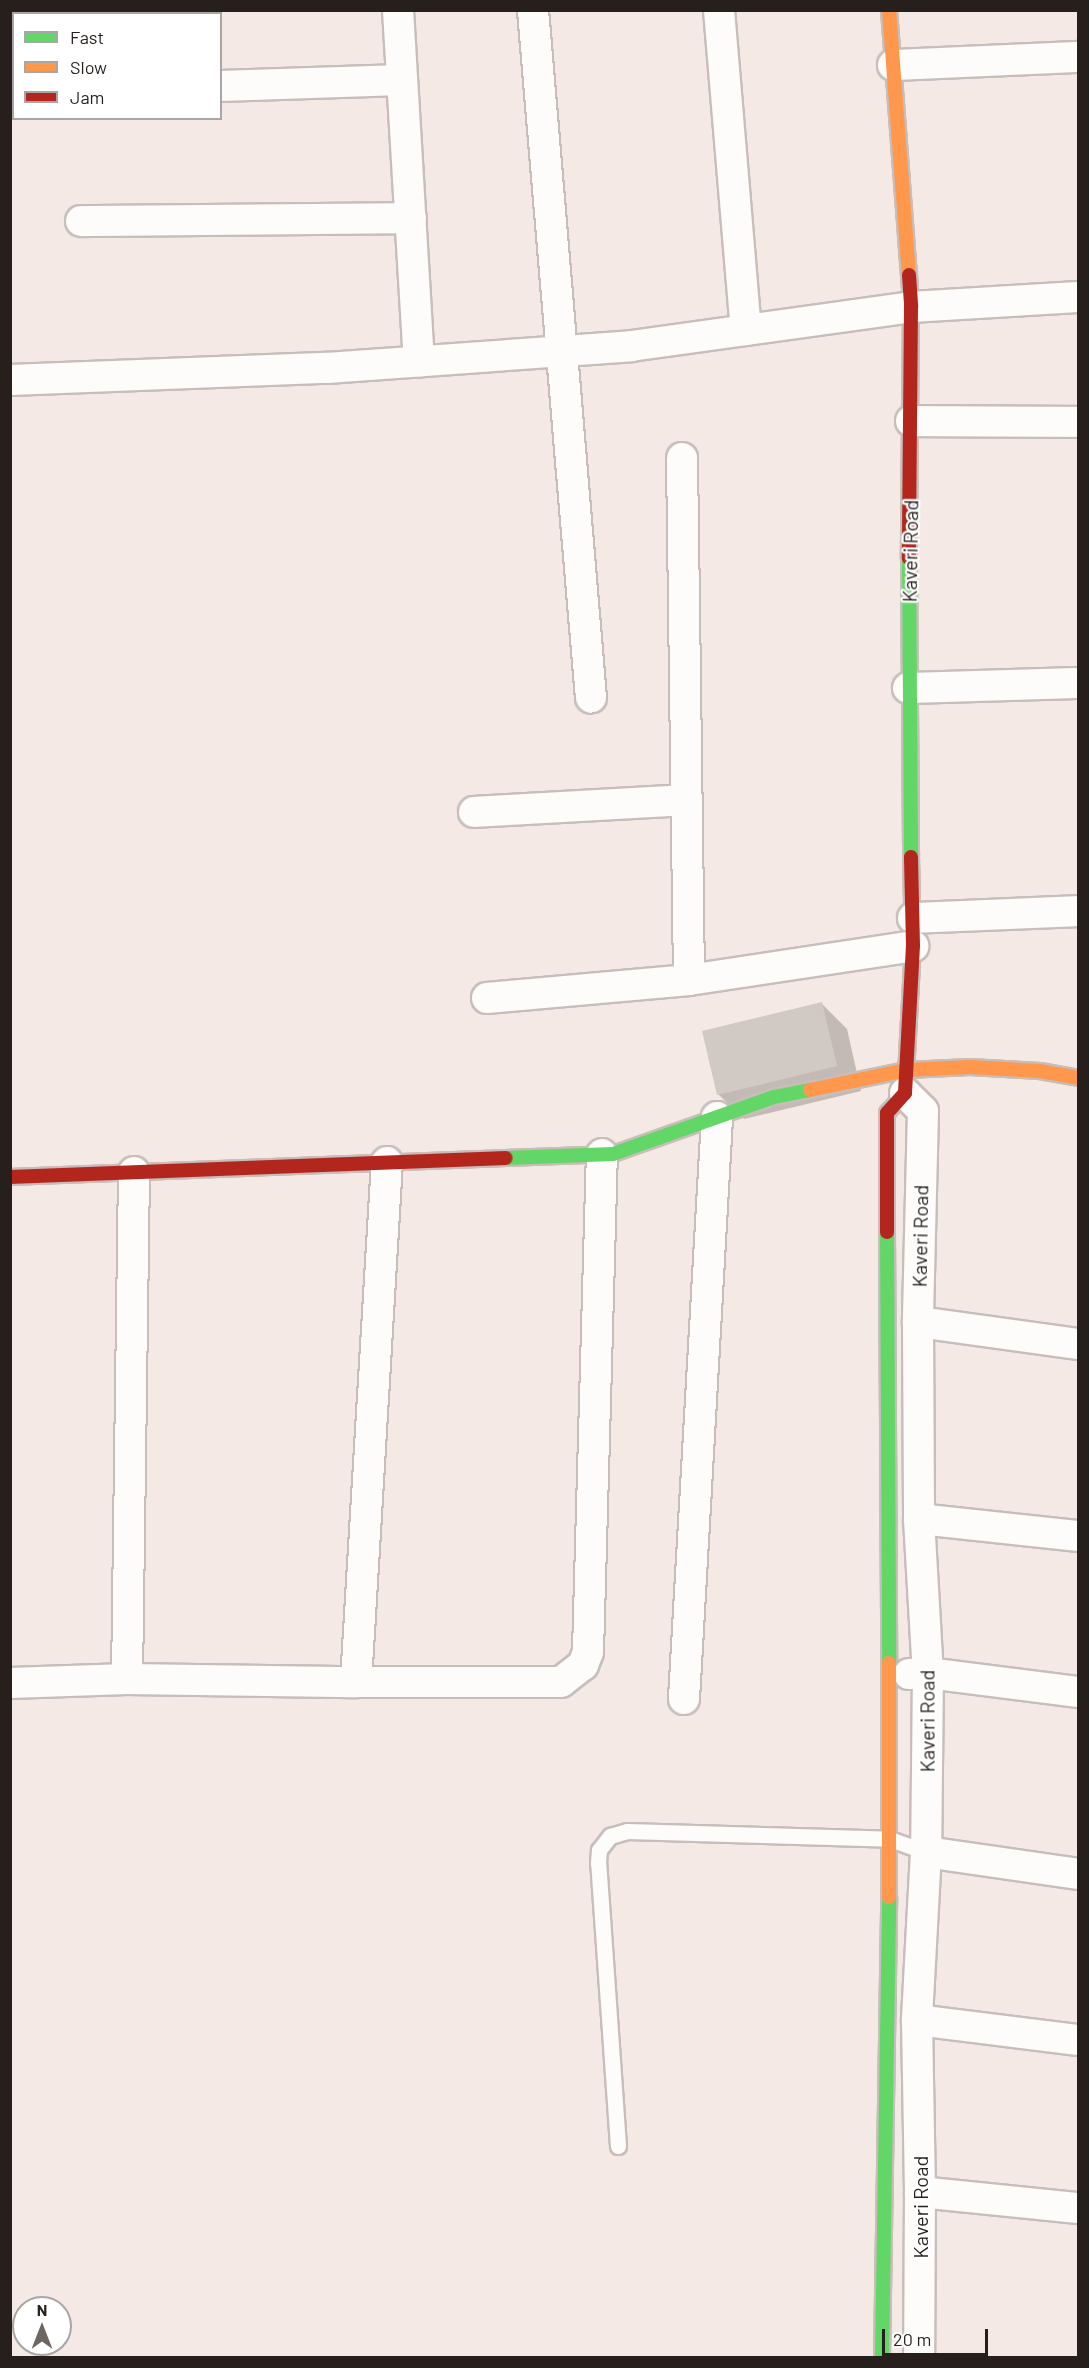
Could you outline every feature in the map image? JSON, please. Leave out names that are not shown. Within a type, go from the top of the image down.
[{"type":"street","points":[[398,10],[419,361]]},
{"type":"street","points":[[533,10],[591,698]]},
{"type":"street","points":[[719,10],[746,330]]},
{"type":"street","name":"Kaveri Road","points":[[882,2358],[890,1839],[887,1113],[906,1081],[913,932],[908,688],[911,307],[889,10]]},
{"type":"street","points":[[892,65],[1078,57]]},
{"type":"street","points":[[222,86],[402,80]]},
{"type":"street","points":[[81,221],[411,218]]},
{"type":"street","points":[[10,380],[327,368],[632,346],[911,307],[1078,297]]},
{"type":"street","points":[[911,421],[1078,422]]},
{"type":"street","points":[[682,458],[689,980]]},
{"type":"street","points":[[908,688],[1078,683]]},
{"type":"street","points":[[474,812],[686,800]]},
{"type":"street","points":[[487,998],[689,980],[913,932],[1078,911]]},
{"type":"street","points":[[10,1177],[613,1154],[774,1097],[906,1081],[970,1067],[1040,1071],[1078,1077]]},
{"type":"street","name":"Kaveri Road","points":[[906,1081],[923,1111],[918,1322],[919,1519],[928,1673],[926,1852],[917,2020],[921,2192],[919,2358]]},
{"type":"street","points":[[684,1699],[717,1117]]},
{"type":"street","points":[[10,1683],[128,1679],[561,1682],[583,1665],[588,1640],[602,1154]]},
{"type":"street","points":[[356,1682],[387,1162]]},
{"type":"street","points":[[128,1679],[134,1172]]},
{"type":"street","points":[[918,1322],[1078,1344]]},
{"type":"street","points":[[919,1519],[1078,1536]]},
{"type":"street","points":[[890,1676],[928,1673],[1078,1692]]},
{"type":"street","points":[[926,1852],[1078,1874]]},
{"type":"street","points":[[917,2020],[1078,2040]]},
{"type":"street","points":[[921,2192],[1078,2208]]},
{"type":"lane","points":[[618,2146],[598,1863],[599,1850],[610,1836],[627,1831],[890,1839],[926,1852]]},
{"type":"building","points":[[822,1002],[837,1066],[717,1095],[702,1031]]},
{"type":"traffic: fast","points":[[909,558],[911,857]]},
{"type":"traffic: fast","points":[[506,1158],[613,1154],[774,1097],[810,1090]]},
{"type":"traffic: fast","points":[[887,1232],[889,1663]]},
{"type":"traffic: fast","points":[[882,2358],[889,1897]]},
{"type":"traffic: slow","points":[[889,10],[909,275]]},
{"type":"traffic: slow","points":[[810,1090],[907,1070],[970,1067],[1040,1071],[1078,1078]]},
{"type":"traffic: slow","points":[[889,1663],[889,1897]]},
{"type":"traffic: jam","points":[[909,275],[911,307],[909,558]]},
{"type":"traffic: jam","points":[[887,1232],[887,1113],[905,1093],[913,946],[911,857]]},
{"type":"traffic: jam","points":[[10,1177],[506,1158]]}]
